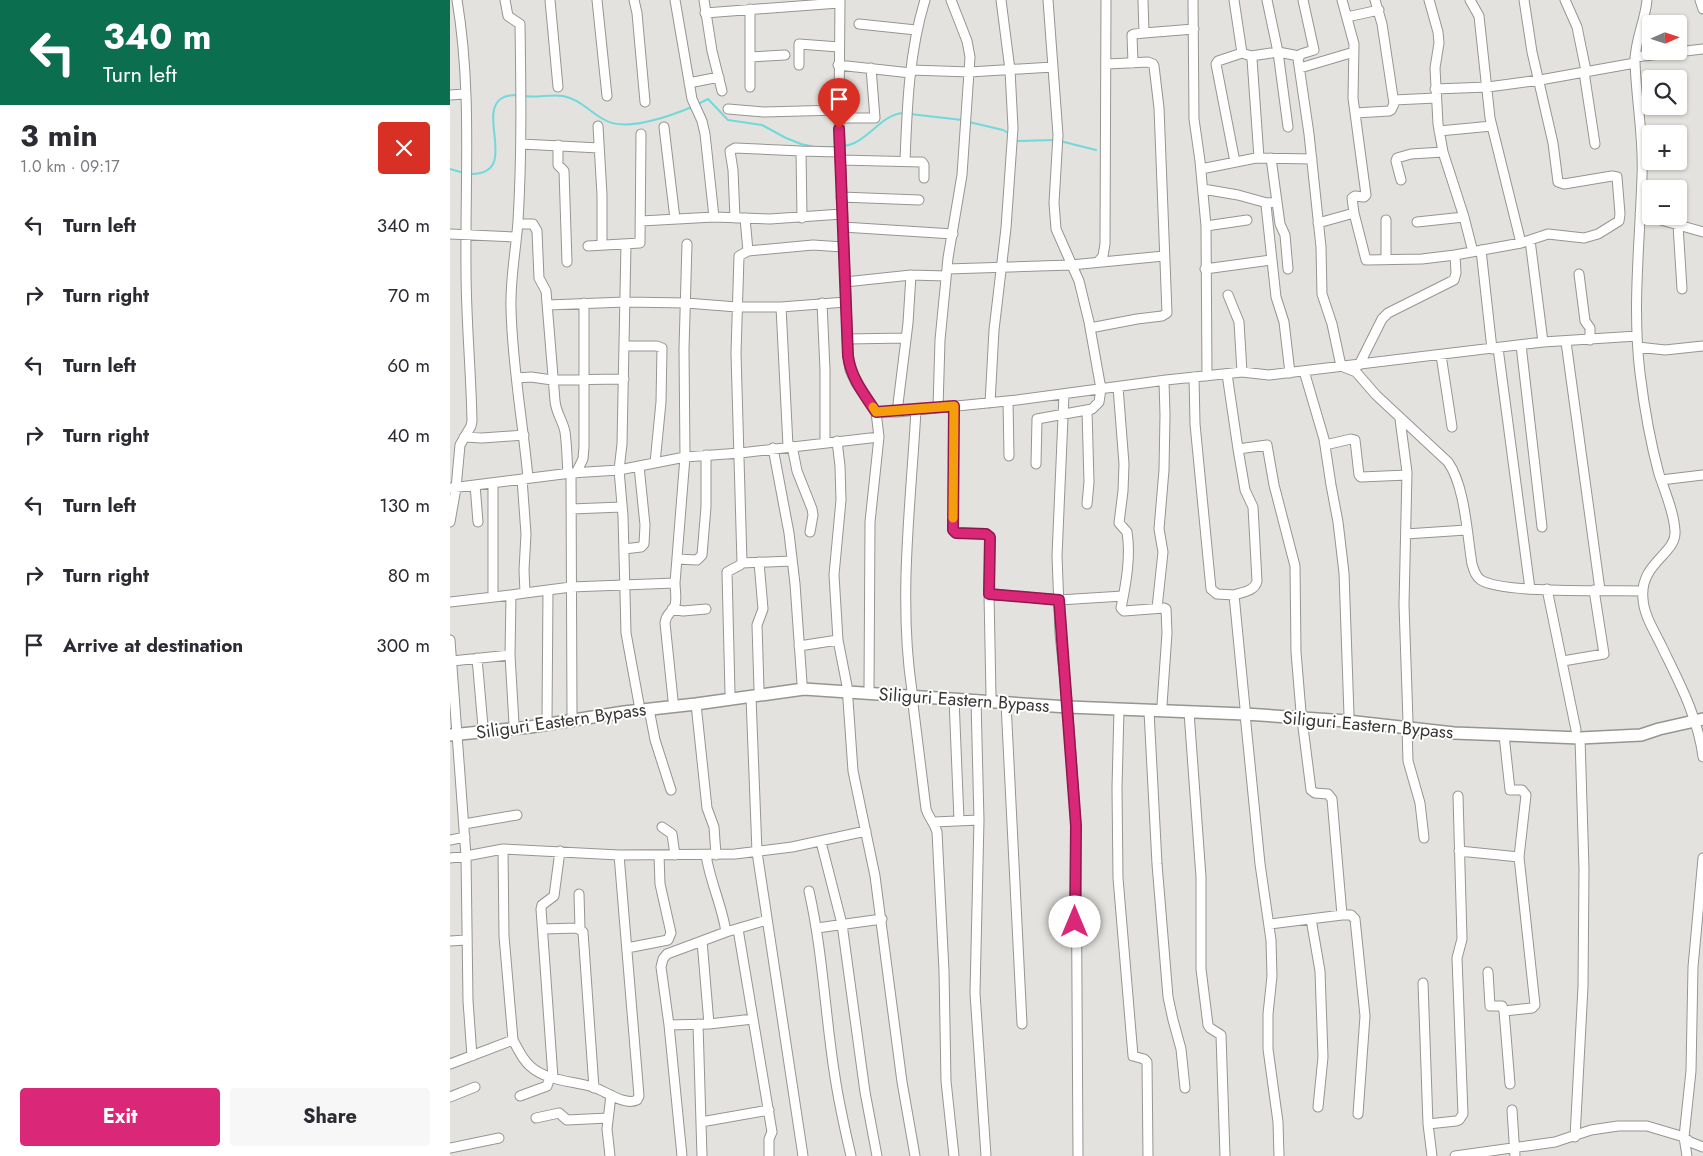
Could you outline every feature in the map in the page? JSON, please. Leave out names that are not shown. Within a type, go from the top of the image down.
[{"type":"main road","name":"Siliguri Eastern Bypass","points":[[453,731],[547,720],[588,711],[696,704],[802,683],[847,689],[912,694],[991,696],[1149,711],[1245,711]]},
{"type":"main road","name":"Siliguri Eastern Bypass","points":[[453,731],[560,723],[624,712],[673,700],[730,694],[804,689],[869,688],[954,699],[1006,703],[1162,705],[1407,724],[1578,734]]},
{"type":"main road","name":"Siliguri Eastern Bypass","points":[[1302,715],[1349,715],[1454,733],[1504,735],[1578,734],[1658,729],[1698,720]]},
{"type":"street","points":[[450,522],[460,445],[472,421],[466,294],[467,162],[464,50],[457,0]]},
{"type":"street","points":[[505,0],[508,16],[520,24],[521,144],[518,224],[515,237],[511,307],[512,338],[524,435],[525,593]]},
{"type":"street","points":[[550,0],[558,87]]},
{"type":"street","points":[[597,0],[608,96]]},
{"type":"street","points":[[634,0],[637,13],[645,102]]},
{"type":"street","points":[[675,0],[692,99],[705,134],[714,217]]},
{"type":"street","points":[[704,0],[705,13],[722,91]]},
{"type":"street","points":[[904,161],[916,30],[925,0]]},
{"type":"street","points":[[938,408],[940,340],[947,273],[962,175],[970,72],[970,51],[951,0]]},
{"type":"street","points":[[990,403],[994,330],[1006,228],[1012,132],[1010,70],[1001,0]]},
{"type":"street","points":[[1036,464],[1037,419],[1092,409],[1099,402],[1101,389],[1090,328],[1078,281],[1056,229],[1054,203],[1058,137],[1048,0]]},
{"type":"street","points":[[1098,262],[1103,256],[1106,244],[1106,0]]},
{"type":"street","points":[[1143,0],[1144,33]]},
{"type":"street","points":[[1193,0],[1194,118],[1206,226],[1206,376]]},
{"type":"street","points":[[1234,0],[1242,53]]},
{"type":"street","points":[[1267,0],[1278,52],[1288,127]]},
{"type":"street","points":[[1235,162],[1216,64],[1218,61],[1242,53],[1251,56],[1278,52],[1299,56],[1314,50],[1303,0]]},
{"type":"street","points":[[1342,0],[1354,52],[1353,85],[1355,116],[1366,195],[1364,197],[1355,196],[1352,198],[1365,259],[1368,260],[1422,259],[1455,255],[1521,243],[1555,233],[1575,238],[1592,236],[1616,224],[1620,218],[1617,177],[1612,176],[1564,184],[1558,182],[1553,144],[1540,80],[1532,52],[1524,0]]},
{"type":"street","points":[[1375,0],[1393,105]]},
{"type":"street","points":[[1429,0],[1438,38],[1435,94],[1439,131],[1443,152],[1477,251],[1495,348],[1530,589]]},
{"type":"street","points":[[1470,0],[1479,16],[1492,126],[1521,243]]},
{"type":"street","points":[[1564,0],[1577,27],[1595,144]]},
{"type":"street","points":[[1647,0],[1646,17],[1636,43],[1635,60],[1642,130],[1642,174],[1635,303],[1640,373],[1652,444],[1673,517],[1675,534],[1671,544],[1649,570],[1643,591],[1644,606],[1698,720],[1703,757]]},
{"type":"street","points":[[1700,0],[1703,9]]},
{"type":"street","points":[[705,13],[839,2],[838,114],[847,340],[850,370],[856,383],[876,412],[880,437],[870,531],[869,688]]},
{"type":"street","points":[[750,9],[750,87]]},
{"type":"street","points":[[1347,17],[1378,10]]},
{"type":"street","points":[[859,24],[916,30]]},
{"type":"street","points":[[1133,63],[1132,36],[1134,34],[1194,29]]},
{"type":"street","points":[[799,65],[799,44],[838,47]]},
{"type":"street","points":[[1355,116],[1435,94],[1540,80],[1635,60],[1703,49]]},
{"type":"street","points":[[1300,68],[1354,52]]},
{"type":"street","points":[[750,58],[785,56]]},
{"type":"street","points":[[1251,56],[1260,158]]},
{"type":"street","points":[[1299,56],[1312,159],[1321,256],[1322,294],[1334,332],[1341,366]]},
{"type":"street","points":[[1090,328],[1165,315],[1167,310],[1159,108],[1154,66],[1151,62],[1107,64]]},
{"type":"street","points":[[838,65],[911,72],[970,72],[1053,67]]},
{"type":"street","points":[[728,109],[838,114],[875,118],[870,68]]},
{"type":"street","points":[[689,83],[719,77]]},
{"type":"street","points":[[450,95],[465,94]]},
{"type":"street","points":[[598,126],[602,245]]},
{"type":"street","points":[[1439,131],[1492,126]]},
{"type":"street","points":[[664,127],[675,218]]},
{"type":"street","points":[[588,246],[640,243],[641,134]]},
{"type":"street","points":[[521,144],[599,148]]},
{"type":"street","points":[[558,145],[558,165],[564,172],[567,262]]},
{"type":"street","points":[[734,218],[733,170],[730,151],[734,148],[801,151],[839,150],[924,163],[924,178]]},
{"type":"street","points":[[801,151],[802,218]]},
{"type":"street","points":[[1401,180],[1396,161],[1397,158],[1411,154],[1443,152]]},
{"type":"street","points":[[1201,169],[1260,158],[1312,159]]},
{"type":"street","points":[[1271,158],[1280,224],[1285,235],[1288,269]]},
{"type":"street","points":[[1203,189],[1238,195],[1267,203],[1277,202]]},
{"type":"street","points":[[841,197],[919,200]]},
{"type":"street","points":[[1267,203],[1276,297],[1284,322],[1290,372]]},
{"type":"street","points":[[1318,223],[1354,213]]},
{"type":"street","points":[[641,221],[714,217],[802,218],[842,214]]},
{"type":"street","points":[[1416,222],[1464,217]]},
{"type":"street","points":[[745,218],[748,251]]},
{"type":"street","points":[[1206,226],[1247,220]]},
{"type":"street","points":[[1386,220],[1386,259]]},
{"type":"street","points":[[518,224],[530,223],[536,227],[539,278],[546,291],[548,305],[552,380],[556,410],[565,433],[572,473],[572,715]]},
{"type":"street","points":[[1682,288],[1678,225],[1703,232]]},
{"type":"street","points":[[842,227],[953,234]]},
{"type":"street","points":[[450,234],[515,237]]},
{"type":"street","points":[[1530,240],[1543,342]]},
{"type":"street","points":[[626,244],[622,444],[619,470],[624,549],[626,633],[644,706],[671,790]]},
{"type":"street","points":[[673,700],[664,623],[675,601],[685,457],[687,244]]},
{"type":"street","points":[[742,563],[740,453],[737,411],[739,256],[748,251],[813,245],[843,247]]},
{"type":"street","points":[[1359,365],[1382,319],[1388,313],[1454,280],[1456,273],[1455,255]]},
{"type":"street","points":[[845,282],[1001,267],[1071,265],[1164,256]]},
{"type":"street","points":[[1205,269],[1271,260]]},
{"type":"street","points":[[1579,274],[1585,321],[1590,328],[1590,340]]},
{"type":"street","points":[[897,412],[911,276]]},
{"type":"street","points":[[1228,296],[1238,322],[1242,372]]},
{"type":"street","points":[[548,305],[625,302],[686,303],[737,308],[846,302]]},
{"type":"street","points":[[572,473],[584,454],[584,303]]},
{"type":"street","points":[[822,303],[825,370],[824,442]]},
{"type":"street","points":[[781,307],[790,446],[797,471],[812,509],[813,515],[810,532]]},
{"type":"street","points":[[876,412],[897,412],[990,403],[1242,372],[1269,375],[1543,342],[1637,336]]},
{"type":"street","points":[[847,340],[906,338]]},
{"type":"street","points":[[1562,661],[1604,654],[1566,342]]},
{"type":"street","points":[[1521,345],[1542,527]]},
{"type":"street","points":[[624,346],[657,346],[662,348],[661,402],[656,463]]},
{"type":"street","points":[[1638,346],[1665,350],[1703,346]]},
{"type":"street","points":[[1441,355],[1452,427]]},
{"type":"street","points":[[1341,366],[1356,372],[1400,419],[1448,462],[1455,473],[1475,575],[1482,581],[1510,588],[1643,591]]},
{"type":"street","points":[[1304,371],[1325,445],[1338,522],[1344,573],[1349,715]]},
{"type":"street","points":[[1194,378],[1195,424],[1211,589],[1217,594],[1234,594],[1252,589],[1257,581],[1253,507],[1245,490],[1227,374]]},
{"type":"street","points":[[517,378],[531,377],[552,380],[624,379]]},
{"type":"street","points":[[1157,608],[1162,552],[1159,529],[1164,470],[1164,381]]},
{"type":"street","points":[[1118,387],[1124,464],[1123,491],[1118,523],[1127,532],[1128,542],[1127,568],[1121,608],[1122,610],[1164,608],[1167,612],[1162,705]]},
{"type":"street","points":[[1064,394],[1057,556],[1060,634],[1068,704],[1076,826],[1078,1156]]},
{"type":"street","points":[[1008,401],[1009,456]]},
{"type":"street","points":[[954,406],[953,530],[956,533],[986,534],[990,537],[991,696]]},
{"type":"street","points":[[916,410],[905,610],[907,659],[926,809],[928,816],[934,822],[937,832],[944,971],[946,1081],[954,1156]]},
{"type":"street","points":[[1087,411],[1089,482],[1087,504]]},
{"type":"street","points":[[1400,419],[1407,475],[1404,605],[1408,761],[1420,803],[1424,838]]},
{"type":"street","points":[[464,437],[491,438],[524,435]]},
{"type":"street","points":[[453,488],[572,473],[619,470],[685,457],[740,453],[880,437]]},
{"type":"street","points":[[1325,445],[1350,439],[1355,440],[1359,475],[1361,477],[1407,475]]},
{"type":"street","points":[[837,441],[842,500],[834,575],[838,640],[847,689],[853,770],[882,919],[902,1082],[915,1156]]},
{"type":"street","points":[[1238,449],[1265,444],[1267,446],[1274,485],[1293,553],[1297,582],[1296,652],[1311,790],[1315,793],[1332,796],[1342,915]]},
{"type":"street","points":[[773,448],[789,533],[802,683]]},
{"type":"street","points":[[677,560],[697,560],[702,556],[706,507],[706,455]]},
{"type":"street","points":[[624,549],[643,546],[645,541],[639,466]]},
{"type":"street","points":[[1661,480],[1703,475]]},
{"type":"street","points":[[493,484],[493,598]]},
{"type":"street","points":[[475,486],[478,522]]},
{"type":"street","points":[[571,509],[622,507]]},
{"type":"street","points":[[1406,534],[1466,530]]},
{"type":"street","points":[[730,694],[726,576],[729,570],[738,567],[742,563],[792,561]]},
{"type":"street","points":[[759,562],[762,609],[757,625],[755,693],[757,852],[802,1156]]},
{"type":"street","points":[[450,602],[572,587],[675,583]]},
{"type":"street","points":[[1547,589],[1578,734],[1584,869],[1584,987],[1575,1137]]},
{"type":"street","points":[[547,720],[548,590]]},
{"type":"street","points":[[989,594],[1059,600],[1123,596]]},
{"type":"street","points":[[1234,594],[1260,864],[1270,924],[1272,969],[1268,1014],[1268,1049],[1278,1122],[1279,1156]]},
{"type":"street","points":[[511,596],[510,656],[514,724]]},
{"type":"street","points":[[672,609],[679,611],[706,608]]},
{"type":"street","points":[[450,640],[453,731],[465,837],[466,940],[472,1056]]},
{"type":"street","points":[[799,646],[838,640]]},
{"type":"street","points":[[452,661],[510,656]]},
{"type":"street","points":[[477,658],[483,726]]},
{"type":"street","points":[[954,699],[958,820]]},
{"type":"street","points":[[976,700],[979,820],[976,994],[986,1156]]},
{"type":"street","points":[[1006,703],[1022,1024]]},
{"type":"street","points":[[696,704],[707,808],[714,827],[716,855]]},
{"type":"street","points":[[1119,709],[1117,788],[1118,878],[1133,1056],[1147,1062],[1148,1156]]},
{"type":"street","points":[[1149,711],[1156,864],[1168,998],[1182,1049],[1185,1088]]},
{"type":"street","points":[[1189,712],[1201,882],[1200,950],[1202,986],[1208,1025],[1212,1030],[1220,1033],[1222,1038],[1224,1156]]},
{"type":"street","points":[[1504,735],[1510,790],[1522,790],[1526,795],[1519,857],[1535,1005],[1532,1008],[1504,1011]]},
{"type":"street","points":[[1428,1124],[1456,1122],[1463,1114],[1457,958],[1462,939],[1458,796]]},
{"type":"street","points":[[464,824],[518,815]]},
{"type":"street","points":[[934,822],[979,820]]},
{"type":"street","points":[[662,827],[672,834],[675,855]]},
{"type":"street","points":[[450,858],[503,849],[620,855],[716,855],[757,852],[821,842],[866,831]]},
{"type":"street","points":[[450,840],[465,837]]},
{"type":"street","points":[[821,842],[842,924],[865,1092],[877,1156]]},
{"type":"street","points":[[503,849],[504,936],[513,1040],[521,1056],[530,1067],[552,1077],[594,1088],[629,1102],[637,1100],[639,1096],[620,855]]},
{"type":"street","points":[[520,1096],[548,1086],[552,1077],[542,904],[554,896],[560,851]]},
{"type":"street","points":[[1459,851],[1519,857]]},
{"type":"street","points":[[627,948],[668,940],[670,937],[671,933],[660,884],[659,855]]},
{"type":"street","points":[[706,855],[709,873],[722,907],[726,932]]},
{"type":"street","points":[[1687,1156],[1684,1137],[1691,1071],[1693,967],[1703,858]]},
{"type":"street","points":[[809,891],[817,928],[834,1076],[851,1156]]},
{"type":"street","points":[[579,894],[580,929],[584,952],[594,1088]]},
{"type":"street","points":[[1270,924],[1342,915],[1351,916],[1355,919],[1363,991],[1364,1035],[1358,1114]]},
{"type":"street","points":[[817,928],[882,919]]},
{"type":"street","points":[[1311,919],[1320,971],[1324,1056],[1318,1107]]},
{"type":"street","points":[[682,1156],[669,1025],[661,967],[663,959],[667,954],[726,932],[767,920]]},
{"type":"street","points":[[542,929],[580,929]]},
{"type":"street","points":[[738,929],[772,1132],[769,1139],[769,1156]]},
{"type":"street","points":[[450,941],[466,940]]},
{"type":"street","points":[[702,941],[709,1024]]},
{"type":"street","points":[[1488,972],[1490,1006],[1502,1006],[1504,1011],[1510,1084]]},
{"type":"street","points":[[1423,983],[1428,1124],[1432,1156]]},
{"type":"street","points":[[669,1025],[709,1024],[753,1019]]},
{"type":"street","points":[[698,1024],[702,1156]]},
{"type":"street","points":[[450,1064],[513,1040]]},
{"type":"street","points":[[450,1097],[474,1087]]},
{"type":"street","points":[[610,1156],[608,1118],[611,1094]]},
{"type":"street","points":[[701,1122],[768,1110]]},
{"type":"street","points":[[1512,1110],[1514,1152]]},
{"type":"street","points":[[536,1118],[559,1114],[566,1120],[608,1118]]},
{"type":"street","points":[[1455,1156],[1514,1152],[1575,1137],[1591,1130],[1618,1126],[1647,1126],[1684,1137],[1690,1142],[1703,1147]]},
{"type":"street","points":[[450,1148],[499,1138]]},
{"type":"waterway","points":[[469,174],[484,172],[492,165],[495,155],[493,116],[495,106],[502,98],[509,95],[517,95]]},
{"type":"waterway","points":[[524,96],[563,96],[579,102],[603,119],[612,123],[623,124],[647,122],[692,107]]},
{"type":"waterway","points":[[698,104],[708,99],[728,120],[762,125],[801,144],[815,147],[838,147]]},
{"type":"waterway","points":[[842,146],[859,140],[888,118],[896,114],[905,113]]},
{"type":"waterway","points":[[910,114],[962,120]]},
{"type":"waterway","points":[[969,122],[1003,130],[1010,134]]},
{"type":"waterway","points":[[1015,139],[1018,141],[1055,140]]},
{"type":"waterway","points":[[1060,141],[1096,150]]},
{"type":"waterway","points":[[450,169],[464,173]]},
{"type":"slow traffic","points":[[873,407],[876,412],[897,412],[954,406],[953,518]]},
{"type":"route","points":[[839,129],[848,356],[850,370],[856,383],[876,412],[897,412],[954,406],[954,532],[989,535],[989,594],[1030,596],[1059,600],[1060,634],[1068,707],[1076,826],[1075,922]]}]
